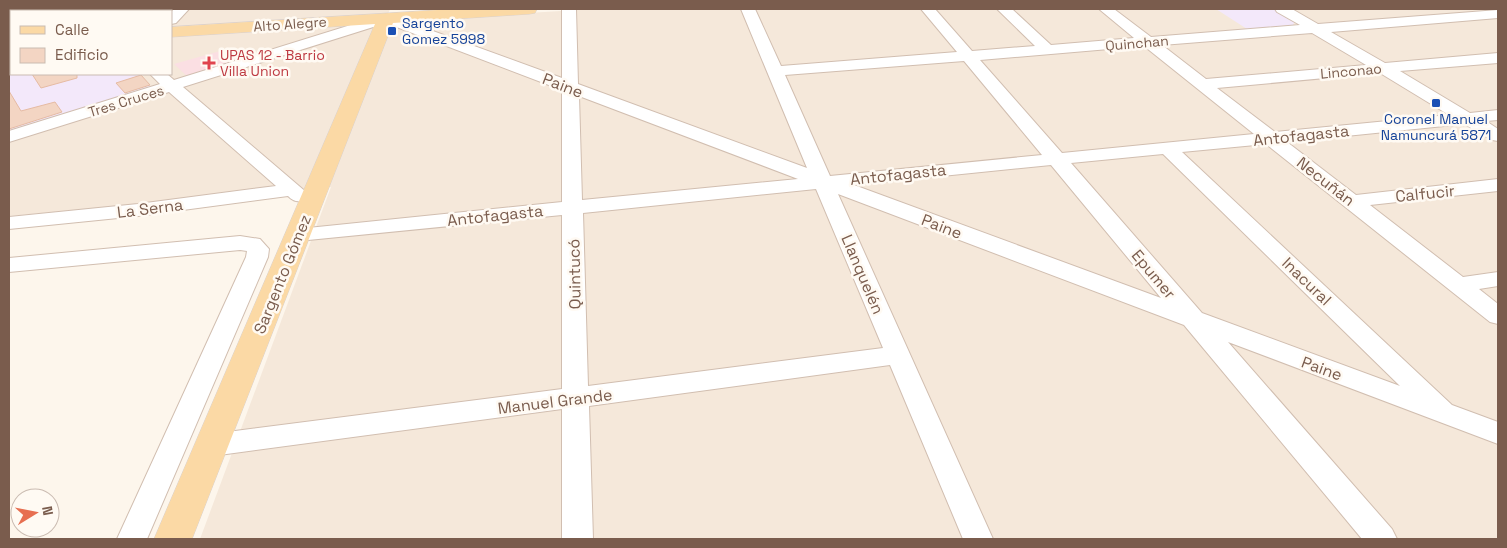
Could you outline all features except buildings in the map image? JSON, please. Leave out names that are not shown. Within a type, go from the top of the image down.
[{"type":"main road","name":"Alto Alegre","points":[[172,32],[388,13],[529,9]]},
{"type":"main road","name":"Sargento Gómez","points":[[173,539],[298,235],[301,197],[388,13]]},
{"type":"street","points":[[172,19],[182,9]]},
{"type":"street","name":"Quintucó","points":[[569,9],[578,539]]},
{"type":"street","name":"Llanquelén","points":[[748,9],[978,539]]},
{"type":"street","name":"Epumer","points":[[928,9],[1381,539]]},
{"type":"street","points":[[1004,9],[1048,50]]},
{"type":"street","name":"Necuñán","points":[[1106,9],[1498,316]]},
{"type":"street","points":[[1282,9],[1498,136]]},
{"type":"street","points":[[1470,12],[1498,26]]},
{"type":"street","name":"Quinchan","points":[[776,71],[1315,28],[1470,12],[1498,14]]},
{"type":"street","name":"Tres Cruces","points":[[9,137],[172,86],[388,13]]},
{"type":"street","name":"Paine","points":[[388,13],[571,88],[1498,433]]},
{"type":"street","name":"Linconao","points":[[1203,84],[1498,58]]},
{"type":"street","points":[[159,75],[301,197]]},
{"type":"street","name":"Antofagasta","points":[[298,235],[1498,115]]},
{"type":"street","name":"Inacural","points":[[1167,148],[1447,414]]},
{"type":"street","name":"Calfucir","points":[[1352,201],[1498,184]]},
{"type":"street","name":"La Serna","points":[[9,223],[138,210],[301,197]]},
{"type":"street","points":[[9,265],[240,243],[252,244],[258,249],[257,257],[132,539]]},
{"type":"street","points":[[1459,285],[1498,280]]},
{"type":"street","name":"Manuel Grande","points":[[212,445],[898,355]]},
{"type":"shaded area","points":[[9,9],[390,9],[385,22],[593,9],[1498,9],[1498,539],[200,539],[331,187],[9,216]]},
{"type":"shaded area","points":[[1216,9],[1274,9],[1295,21],[1293,25],[1247,29]]},
{"type":"shaded area","name":"UPAS 12 - Barrio Villa Union","points":[[231,48],[247,61],[189,78],[174,64]]},
{"type":"shaded area","points":[[9,62],[10,75],[140,75],[153,89],[9,132]]},
{"type":"place","name":"Sargento Gomez 5998","points":[[392,31]]},
{"type":"place","name":"UPAS 12 - Barrio Villa Union","points":[[209,63]]},
{"type":"place","name":"Coronel Manuel Namuncurá 5871","points":[[1436,103]]}]
